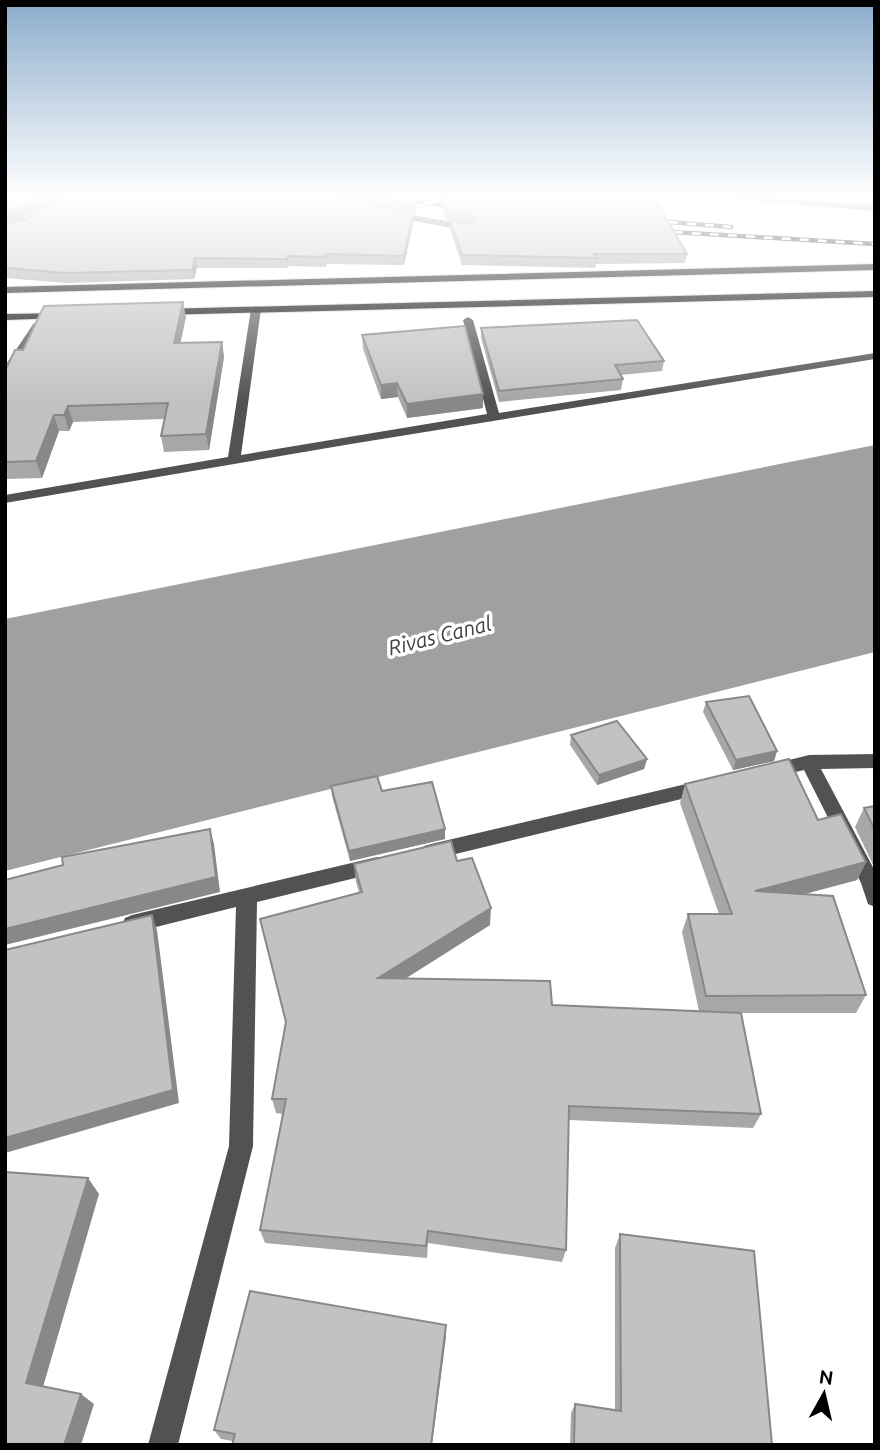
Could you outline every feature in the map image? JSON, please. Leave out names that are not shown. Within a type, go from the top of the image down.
[{"type":"main road","points":[[5,290],[875,267]]},
{"type":"main road","points":[[150,313],[875,295]]},
{"type":"main road","points":[[5,317],[71,315]]},
{"type":"street","points":[[234,460],[256,309]]},
{"type":"street","points":[[5,375],[44,316]]},
{"type":"street","points":[[468,320],[494,417]]},
{"type":"street","points":[[5,499],[875,356]]},
{"type":"street","points":[[755,775],[809,762],[875,761]]},
{"type":"street","points":[[809,762],[872,883],[875,898]]},
{"type":"street","points":[[113,929],[729,781]]},
{"type":"street","points":[[163,1445],[241,1146],[247,897]]},
{"type":"water","name":"Rivas Canal","points":[[875,445],[875,652],[5,871],[5,619]]},
{"type":"building","points":[[5,265],[193,265],[192,270],[64,273],[5,268]]},
{"type":"building","points":[[183,302],[174,343],[222,342],[206,434],[161,436],[168,403],[68,406],[64,415],[54,415],[36,461],[5,462],[5,371],[15,350],[23,350],[44,306]]},
{"type":"building","points":[[637,320],[664,361],[615,365],[623,379],[499,391],[481,328]]},
{"type":"building","points":[[465,326],[483,394],[407,404],[397,383],[381,385],[362,335]]},
{"type":"building","points":[[749,696],[777,751],[736,760],[706,702]]},
{"type":"building","points":[[617,721],[647,759],[599,775],[571,735]]},
{"type":"building","points":[[789,759],[818,820],[841,814],[866,862],[755,891],[833,896],[866,995],[706,996],[688,914],[732,914],[685,784]]},
{"type":"building","points":[[377,776],[382,791],[432,782],[445,829],[349,851],[331,786]]},
{"type":"building","points":[[875,806],[875,830],[864,808]]},
{"type":"building","points":[[210,829],[216,877],[5,929],[5,880],[63,865],[62,857]]},
{"type":"building","points":[[451,841],[457,861],[472,858],[491,908],[378,978],[550,981],[552,1005],[741,1013],[761,1114],[569,1106],[566,1250],[428,1231],[426,1246],[260,1230],[286,1099],[272,1099],[286,1022],[260,919],[362,892],[354,864]]},
{"type":"building","points":[[152,915],[173,1090],[5,1138],[5,950]]},
{"type":"building","points":[[5,1172],[88,1178],[26,1383],[81,1394],[64,1445],[5,1445]]},
{"type":"building","points":[[620,1234],[754,1251],[772,1445],[574,1445],[575,1404],[621,1411]]},
{"type":"building","points":[[250,1291],[446,1325],[431,1445],[232,1445],[235,1434],[214,1430]]}]
